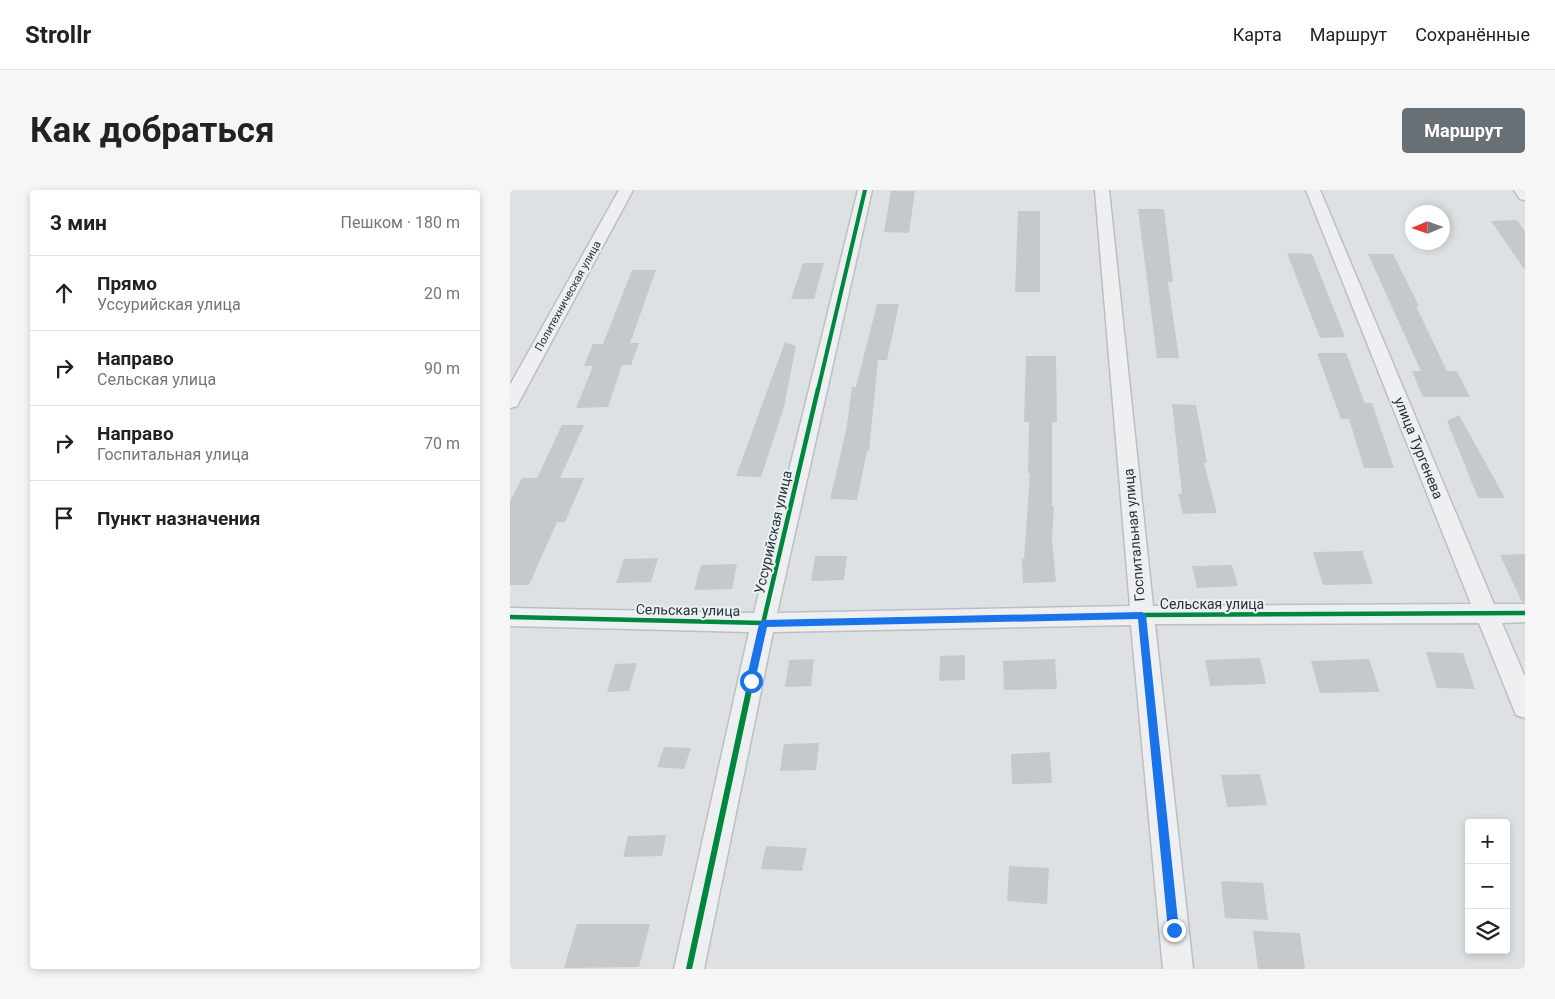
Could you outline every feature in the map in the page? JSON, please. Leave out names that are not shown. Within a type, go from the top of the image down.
[{"type":"street","name":"Политехническая улица","points":[[510,402],[626,190]]},
{"type":"street","name":"Уссурийская улица","points":[[689,969],[763,624],[865,190]]},
{"type":"street","name":"Госпитальная улица","points":[[1102,190],[1178,969]]},
{"type":"street","name":"улица Тургенева","points":[[1313,190],[1525,707]]},
{"type":"street","points":[[1521,190],[1525,196]]},
{"type":"street","name":"Сельская улица","points":[[510,617],[763,624],[1142,615],[1525,613]]},
{"type":"building","points":[[891,191],[915,191],[909,233],[884,232]]},
{"type":"building","points":[[1138,209],[1164,209],[1173,282],[1168,282],[1179,358],[1157,358]]},
{"type":"building","points":[[1018,211],[1040,211],[1040,292],[1015,292]]},
{"type":"building","points":[[1517,220],[1525,231],[1525,270],[1491,221]]},
{"type":"building","points":[[1287,253],[1312,254],[1345,337],[1320,338]]},
{"type":"building","points":[[1368,254],[1393,254],[1419,306],[1416,306],[1447,371],[1457,371],[1470,397],[1423,397],[1412,371],[1421,371]]},
{"type":"building","points":[[803,263],[824,263],[814,299],[791,299]]},
{"type":"building","points":[[632,270],[656,270],[630,343],[639,343],[631,365],[622,365],[608,407],[576,408],[593,366],[584,366],[593,344],[603,344]]},
{"type":"building","points":[[877,304],[899,304],[887,360],[878,360],[869,451],[867,451],[857,500],[830,499],[846,431],[852,387],[856,387]]},
{"type":"building","points":[[785,342],[796,346],[784,407],[761,477],[736,476]]},
{"type":"building","points":[[1317,353],[1346,353],[1365,403],[1372,403],[1394,468],[1364,468],[1349,419],[1341,419]]},
{"type":"building","points":[[1026,356],[1056,356],[1057,422],[1052,422],[1052,506],[1054,506],[1052,539],[1056,582],[1023,583],[1022,559],[1024,559],[1030,473],[1028,473],[1029,422],[1024,422]]},
{"type":"building","points":[[1172,404],[1196,405],[1207,463],[1204,463],[1217,513],[1183,514],[1178,494],[1182,494]]},
{"type":"building","points":[[1459,415],[1505,498],[1478,498],[1447,421]]},
{"type":"building","points":[[562,425],[584,425],[560,478],[584,478],[565,522],[557,522],[529,585],[510,585],[510,501],[522,478],[537,478]]},
{"type":"building","points":[[1362,551],[1373,584],[1323,585],[1313,552]]},
{"type":"building","points":[[1525,554],[1525,602],[1522,602],[1500,555]]},
{"type":"building","points":[[815,556],[847,556],[844,580],[811,581]]},
{"type":"building","points":[[658,558],[651,582],[616,583],[624,559]]},
{"type":"building","points":[[737,564],[732,589],[694,590],[701,565]]},
{"type":"building","points":[[1232,565],[1238,586],[1197,588],[1192,566]]},
{"type":"building","points":[[1426,652],[1463,653],[1475,689],[1437,688]]},
{"type":"building","points":[[965,655],[965,680],[939,681],[940,656]]},
{"type":"building","points":[[1260,658],[1266,684],[1210,686],[1205,660]]},
{"type":"building","points":[[814,659],[811,686],[785,687],[789,660]]},
{"type":"building","points":[[1055,659],[1057,689],[1004,690],[1003,661]]},
{"type":"building","points":[[1369,659],[1380,692],[1320,693],[1311,661]]},
{"type":"building","points":[[637,663],[629,691],[607,692],[615,664]]},
{"type":"building","points":[[819,743],[816,770],[780,771],[784,744]]},
{"type":"building","points":[[664,747],[691,748],[684,769],[657,767]]},
{"type":"building","points":[[1050,752],[1052,783],[1012,784],[1011,754]]},
{"type":"building","points":[[1260,774],[1267,805],[1227,807],[1221,775]]},
{"type":"building","points":[[666,835],[662,856],[623,857],[628,836]]},
{"type":"building","points":[[766,846],[807,848],[802,871],[761,869]]},
{"type":"building","points":[[1009,866],[1049,868],[1047,904],[1007,901]]},
{"type":"building","points":[[1221,881],[1263,883],[1268,920],[1225,918]]},
{"type":"building","points":[[577,924],[650,924],[639,967],[564,968]]},
{"type":"building","points":[[1253,931],[1300,933],[1305,969],[1258,969]]},
{"type":"cycle path","points":[[689,969],[763,623],[865,190]]},
{"type":"cycle path","points":[[510,617],[763,623],[1142,615],[1525,613]]},
{"type":"route","points":[[751,681],[763,624],[1142,615],[1174,930]]}]
